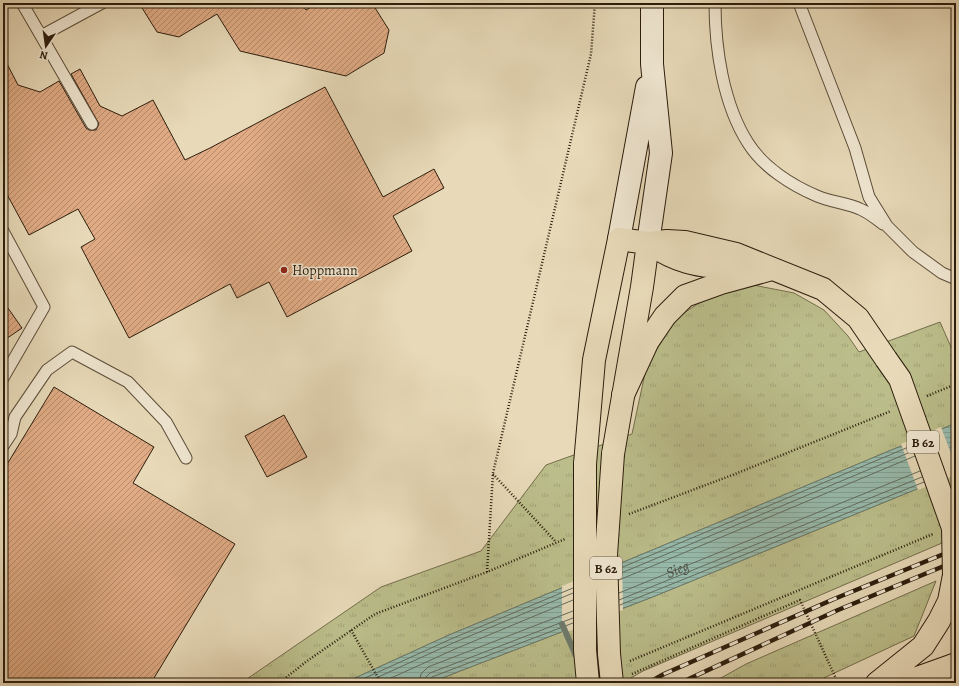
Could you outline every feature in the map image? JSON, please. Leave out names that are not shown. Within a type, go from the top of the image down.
[{"type":"main road","points":[[648,243],[661,154],[652,64],[652,3]]},
{"type":"main road","points":[[618,239],[652,64]]},
{"type":"main road","name":"B 62","points":[[588,683],[585,650],[585,464],[594,360],[618,239],[648,243],[665,254],[688,263],[714,267],[772,269],[823,289],[858,318],[900,379],[948,531],[954,575],[949,601],[939,621],[923,646],[877,683]]},
{"type":"main road","name":"B 62","points":[[619,680],[609,654],[606,555],[613,454],[642,287],[648,243]]},
{"type":"main road","name":"B 62","points":[[623,395],[648,341],[665,316],[685,296],[721,283],[772,269]]},
{"type":"main road","points":[[903,683],[956,664]]},
{"type":"lane","points":[[22,3],[92,124]]},
{"type":"lane","points":[[41,36],[102,3]]},
{"type":"lane","points":[[715,3],[715,28],[726,90],[735,118],[748,143],[764,162],[787,180],[817,196],[861,209],[887,226],[913,252],[942,273],[956,279]]},
{"type":"lane","points":[[799,3],[855,148],[869,197],[887,226]]},
{"type":"lane","points":[[3,231],[44,307],[3,378]]},
{"type":"lane","points":[[3,446],[10,434],[15,417],[47,370],[72,352],[128,382],[166,422],[186,458]]},
{"type":"path","points":[[487,572],[493,473],[591,54],[595,3]]},
{"type":"path","points":[[926,396],[956,384]]},
{"type":"path","points":[[623,516],[742,471],[897,408]]},
{"type":"path","points":[[493,473],[556,542]]},
{"type":"path","points":[[630,661],[948,531]]},
{"type":"path","points":[[279,683],[307,661],[375,614],[487,572],[571,536]]},
{"type":"path","points":[[619,680],[800,600],[838,683]]},
{"type":"path","points":[[351,630],[381,683]]},
{"type":"green space","points":[[753,285],[794,293],[824,310],[848,336],[859,352],[940,322],[954,354],[956,354],[956,423],[449,635],[355,678],[348,683],[241,683],[381,587],[481,551],[546,465],[632,434],[647,364],[678,317],[714,293]]},
{"type":"green space","points":[[956,473],[956,537],[643,671],[622,683],[429,683],[655,596]]},
{"type":"green space","points":[[936,581],[914,636],[813,683],[712,683],[746,664]]},
{"type":"water","name":"Sieg","points":[[956,423],[956,473],[655,596],[429,683],[348,683],[355,678],[449,635]]},
{"type":"pier","points":[[941,427],[956,467],[956,475],[918,490],[901,444]]},
{"type":"pier","points":[[622,561],[623,610],[562,634],[562,586]]},
{"type":"building","points":[[139,3],[301,3],[306,10],[317,3],[372,3],[389,30],[384,53],[346,76],[240,51],[217,14],[179,37],[157,32]]},
{"type":"building","points":[[3,56],[18,85],[40,92],[59,81],[86,128],[89,130],[96,130],[99,124],[71,74],[80,69],[100,106],[122,116],[153,100],[185,160],[325,87],[383,197],[434,169],[444,188],[393,216],[412,251],[287,317],[269,282],[237,298],[230,284],[129,338],[81,247],[95,239],[78,209],[29,235],[3,187]]},
{"type":"building","points":[[3,301],[22,328],[3,341]]},
{"type":"building","points":[[54,387],[154,447],[133,483],[235,544],[151,683],[3,683],[3,471]]},
{"type":"building","points":[[284,415],[307,457],[267,477],[245,436]]},
{"type":"waterway","points":[[562,624],[577,658]]},
{"type":"railway","points":[[648,683],[664,674],[834,599],[956,549]]},
{"type":"railway","points":[[680,683],[838,610],[956,561]]},
{"type":"place","name":"Hoppmann","points":[[284,270]]}]
